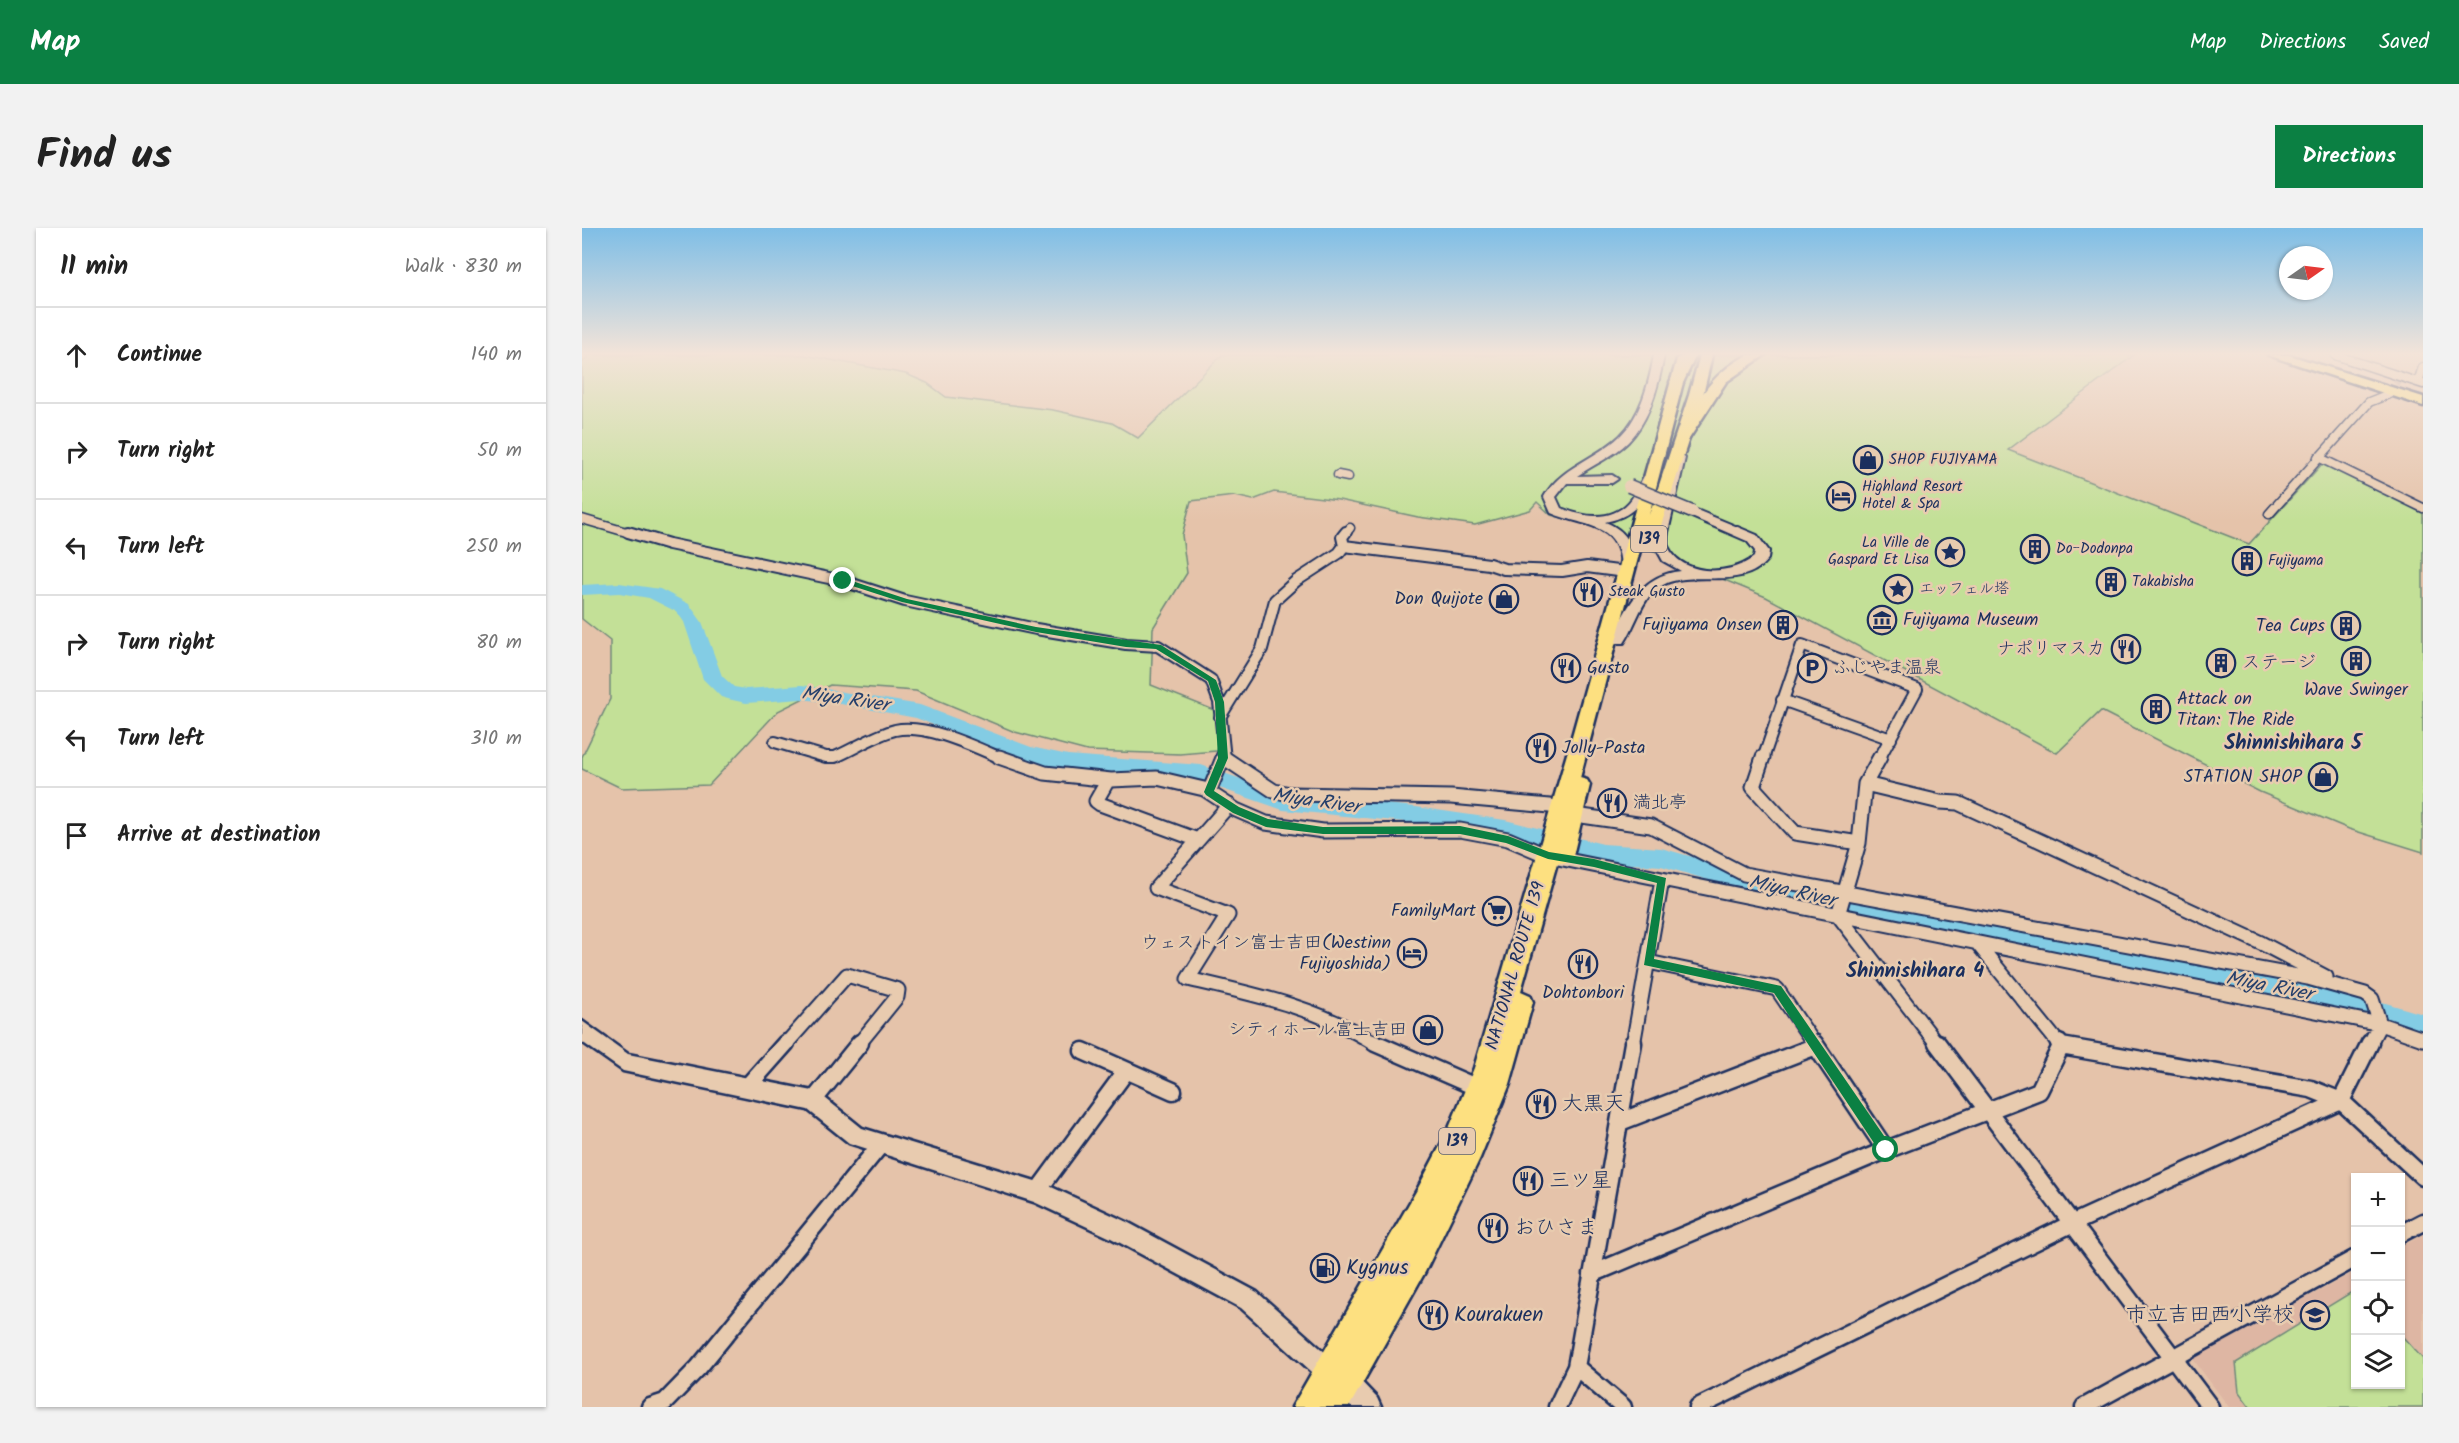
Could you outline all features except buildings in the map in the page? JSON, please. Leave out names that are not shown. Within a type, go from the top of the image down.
[{"type":"highway","name":"NATIONAL ROUTE 139","points":[[1308,1407],[1337,1377],[1443,1203],[1487,1110],[1502,1072],[1566,813],[1579,747],[1669,410]]},
{"type":"highway","name":"NATIONAL ROUTE 139","points":[[1566,813],[1690,410]]},
{"type":"highway","points":[[1682,439],[1698,410]]},
{"type":"highway","name":"NATIONAL ROUTE 139","points":[[1331,1407],[1337,1377],[1457,1141],[1490,1058],[1556,854]]},
{"type":"main road","points":[[1626,569],[1629,552],[1620,537],[1589,520],[1566,515],[1551,503],[1552,490],[1624,439],[1639,421],[1642,410]]},
{"type":"main road","points":[[1682,439],[1675,481],[1661,527],[1659,542],[1661,550],[1678,565],[1705,574]]},
{"type":"main road","points":[[1605,454],[1604,467],[1612,479]]},
{"type":"main road","points":[[1589,520],[1615,517],[1631,508],[1641,495],[1655,464]]},
{"type":"main road","points":[[1584,467],[1752,538],[1762,551],[1761,559],[1746,571],[1668,578],[1647,589],[1619,640]]},
{"type":"main road","points":[[1560,483],[1585,478],[1612,479]]},
{"type":"street","points":[[2269,514],[2362,410]]},
{"type":"street","points":[[2318,457],[2423,508]]},
{"type":"street","points":[[1338,475],[1348,477]]},
{"type":"street","points":[[582,519],[620,532],[843,581],[905,601],[1036,629],[1126,644],[1158,646],[1211,680],[1219,702],[1222,760],[1210,790]]},
{"type":"street","points":[[1220,717],[1237,694],[1267,639],[1268,624],[1276,599],[1289,587],[1339,553],[1344,546],[1342,537],[1350,528]]},
{"type":"street","points":[[1344,546],[1361,546],[1488,564],[1504,569],[1562,572],[1587,567],[1626,569]]},
{"type":"street","points":[[1840,903],[1859,843],[1865,784],[1917,689],[1802,645],[1753,787],[1795,833],[1859,843]]},
{"type":"street","points":[[1782,700],[1891,739]]},
{"type":"street","points":[[775,742],[826,757],[835,757],[895,730],[914,729],[957,740],[1020,766],[1046,773],[1108,780],[1157,778],[1210,790],[1229,805],[1266,823],[1323,831],[1460,830],[1508,839],[1556,854],[1662,880],[1840,903],[2308,978],[2365,994],[2372,999],[2378,1022],[2341,1101],[2072,1224],[1698,1407]]},
{"type":"street","points":[[1222,760],[1274,791],[1291,794],[1450,797],[1511,801],[1566,813],[1652,826],[1732,870],[1977,943],[2378,1022],[2423,1039]]},
{"type":"street","points":[[1108,780],[1097,796],[1096,801],[1100,804],[1198,840]]},
{"type":"street","points":[[1865,784],[1940,802],[1958,803],[2261,943],[2345,988]]},
{"type":"street","points":[[1229,805],[1156,888],[1228,915],[1188,979],[1275,999],[1356,1031],[1385,1050],[1478,1088]]},
{"type":"street","points":[[1557,1407],[1576,1367],[1662,880]]},
{"type":"street","points":[[1840,903],[2072,1224],[2210,1407]]},
{"type":"street","points":[[1977,943],[2061,1046],[2311,1089],[2341,1101],[2423,1177]]},
{"type":"street","points":[[1648,962],[1777,989],[1886,1150]]},
{"type":"street","points":[[746,1088],[847,975],[898,990],[897,997],[813,1101]]},
{"type":"street","points":[[582,1030],[623,1062],[813,1101],[856,1136],[1037,1192],[1119,1230],[1250,1300],[1368,1407]]},
{"type":"street","points":[[1620,1122],[1816,1046]]},
{"type":"street","points":[[1592,1274],[1886,1150],[2039,1091],[2061,1046]]},
{"type":"street","points":[[1083,1051],[1173,1091]]},
{"type":"street","points":[[1037,1192],[1126,1071]]},
{"type":"street","points":[[651,1407],[666,1402],[699,1367],[882,1143]]},
{"type":"street","points":[[2405,1231],[2423,1222]]},
{"type":"street","points":[[2084,1407],[2351,1260]]},
{"type":"street","points":[[1576,1367],[1623,1407]]},
{"type":"shaded area","name":"市立吉田西小学校","points":[[2423,1235],[2423,1407],[2229,1407],[2193,1359],[2351,1274],[2351,1389],[2405,1389],[2405,1245]]},
{"type":"green space","points":[[582,410],[1053,410],[1112,423],[1138,438],[1166,410],[2061,410],[2008,450],[2249,544],[2323,463],[2423,512],[2423,852],[2349,829],[2260,792],[2101,711],[2057,753],[1766,597],[1593,526],[1551,515],[1537,502],[1530,510],[1475,525],[1418,517],[1339,500],[1274,492],[1253,500],[1235,496],[1191,501],[1182,535],[1187,573],[1153,628],[1151,685],[1224,714],[1228,750],[1180,754],[1087,751],[1015,732],[916,691],[830,685],[778,711],[709,785],[621,788],[582,769],[582,757],[610,699],[610,641],[582,619]]},
{"type":"green space","points":[[2351,1292],[2351,1389],[2405,1389],[2405,1339],[2423,1359],[2423,1407],[2250,1407],[2239,1392],[2236,1363]]},
{"type":"waterway","name":"Miya River","points":[[582,590],[619,588],[654,593],[683,608],[693,622],[713,679],[728,692],[746,696],[802,692],[841,697],[920,712],[1027,754],[1068,763],[1201,773],[1283,802],[1416,815],[1505,829],[1603,853],[1661,857],[1803,898],[1889,911],[2260,988],[2355,1005],[2423,1026]]},
{"type":"place","name":"SHOP FUJIYAMA","points":[[1868,460]]},
{"type":"place","name":"Highland Resort Hotel & Spa","points":[[1841,496]]},
{"type":"place","name":"DoｰDodonpa","points":[[2035,549]]},
{"type":"place","name":"La Ville de Gaspard Et Lisa","points":[[1950,552]]},
{"type":"place","name":"Fujiyama","points":[[2247,561]]},
{"type":"place","name":"Takabisha","points":[[2111,582]]},
{"type":"place","name":"エッフェル塔","points":[[1898,589]]},
{"type":"place","name":"Steak Gusto","points":[[1588,592]]},
{"type":"place","name":"Don Quijote","points":[[1504,599]]},
{"type":"place","name":"Fujiyama Museum","points":[[1882,620]]},
{"type":"place","name":"Fujiyama Onsen","points":[[1783,625]]},
{"type":"place","name":"Tea Cups","points":[[2346,626]]},
{"type":"place","name":"ナポリマスカ","points":[[2126,649]]},
{"type":"place","name":"Wave Swinger","points":[[2356,661]]},
{"type":"place","name":"ステージ","points":[[2221,663]]},
{"type":"place","name":"Gusto","points":[[1566,668]]},
{"type":"place","name":"ふじやま温泉","points":[[1812,668]]},
{"type":"place","name":"Attack on Titan: The Ride","points":[[2156,709]]},
{"type":"place","name":"Jolly-Pasta","points":[[1541,748]]},
{"type":"place","name":"STATION SHOP","points":[[2323,777]]},
{"type":"place","name":"満北亭","points":[[1612,803]]},
{"type":"place","name":"FamilyMart","points":[[1497,911]]},
{"type":"place","name":"ウェストイン富士吉田(Westinn Fujiyoshida)","points":[[1412,953]]},
{"type":"place","name":"Dohtonbori","points":[[1583,964]]},
{"type":"place","name":"シティホール富士吉田","points":[[1428,1030]]},
{"type":"place","name":"大黒天","points":[[1541,1104]]},
{"type":"place","name":"三ツ星","points":[[1528,1181]]},
{"type":"place","name":"おひさま","points":[[1493,1228]]},
{"type":"place","name":"Kygnus","points":[[1325,1268]]},
{"type":"place","name":"Kourakuen","points":[[1433,1315]]},
{"type":"place","name":"市立吉田西小学校","points":[[2315,1315]]},
{"type":"district","name":"Shinnishihara 5","points":[[2293,744]]},
{"type":"district","name":"Shinnishihara 4","points":[[1915,972]]},
{"type":"route","points":[[843,581],[905,601],[1036,629],[1126,644],[1158,646],[1211,680],[1219,702],[1223,758],[1209,792],[1236,810],[1266,823],[1323,831],[1460,830],[1508,839],[1548,856],[1594,863],[1662,880],[1648,962],[1777,989],[1886,1150]]}]
